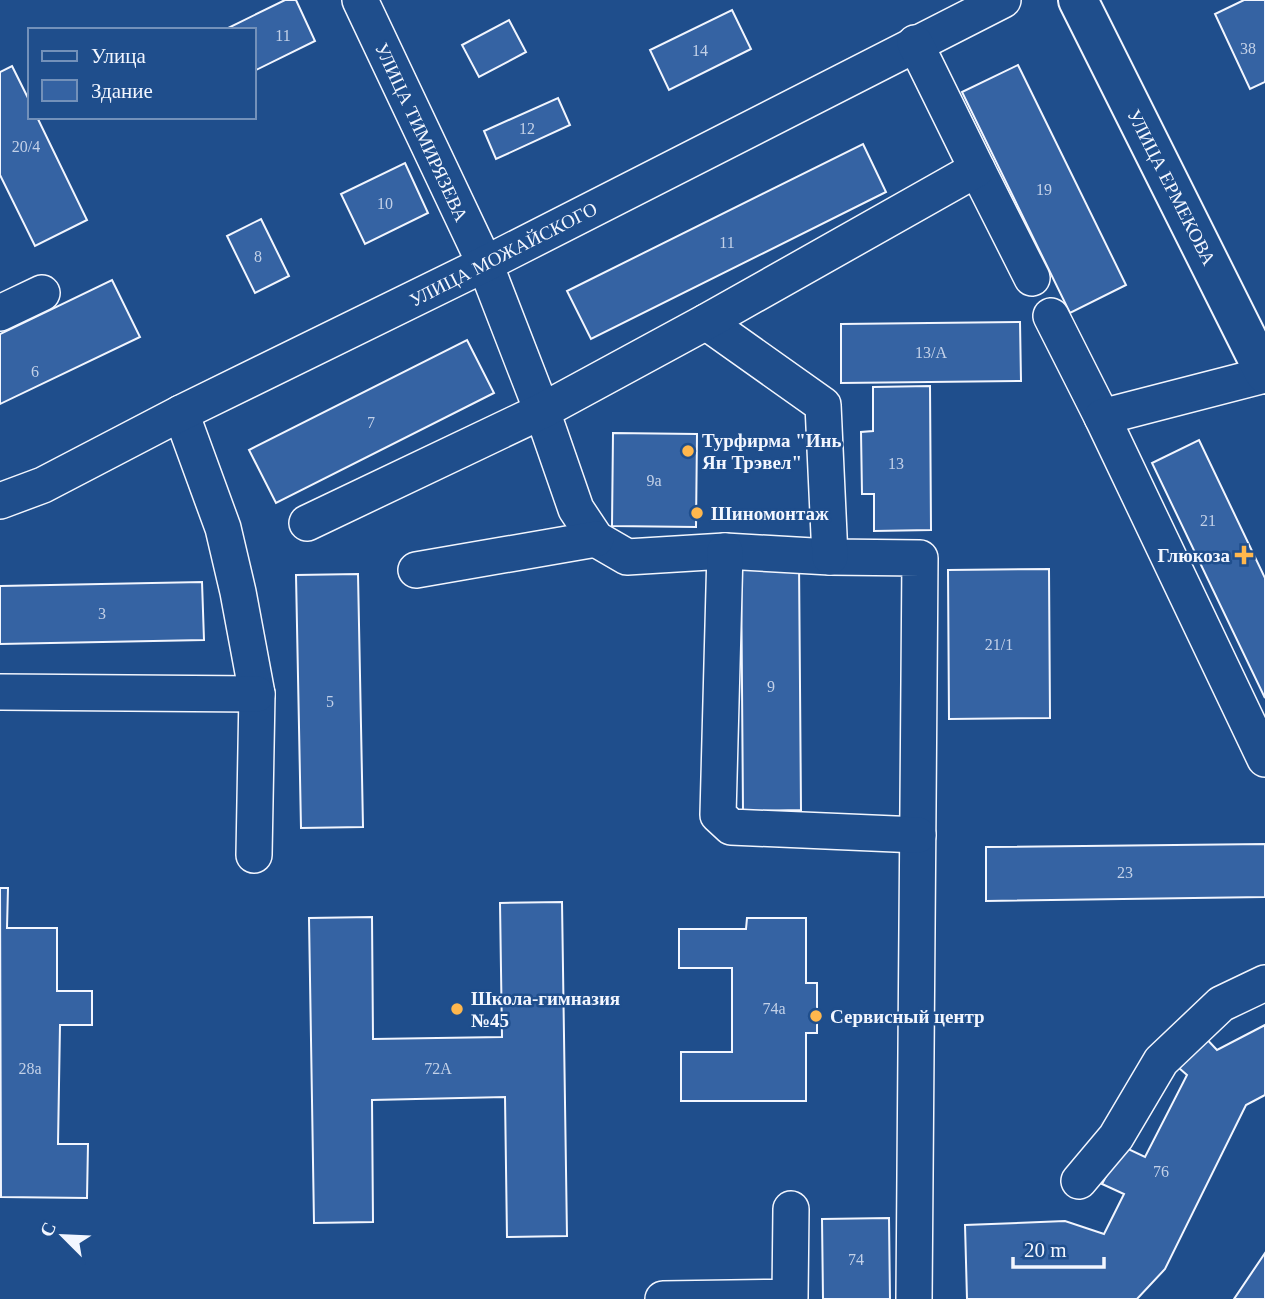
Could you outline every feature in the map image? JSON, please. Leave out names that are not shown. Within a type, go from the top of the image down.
[{"type":"main road","name":"УЛИЦА ЕРМЕКОВА","points":[[1078,0],[1265,375]]},
{"type":"street","name":"УЛИЦА ТИМИРЯЗЕВА","points":[[360,0],[485,264],[542,411],[576,509],[596,539]]},
{"type":"street","name":"УЛИЦА МОЖАЙСКОГО","points":[[0,501],[43,485],[1003,0]]},
{"type":"street","points":[[915,43],[1031,278]]},
{"type":"street","points":[[307,523],[542,411],[977,169]]},
{"type":"street","points":[[0,313],[42,293]]},
{"type":"street","points":[[1051,316],[1265,759]]},
{"type":"street","points":[[706,322],[823,405],[830,557]]},
{"type":"street","points":[[1102,417],[1265,375]]},
{"type":"street","points":[[181,413],[223,527],[257,694],[254,855]]},
{"type":"street","points":[[416,570],[596,539],[627,557],[725,551],[830,557],[920,558],[914,1299]]},
{"type":"street","points":[[725,551],[718,815],[731,827],[918,835]]},
{"type":"street","points":[[0,692],[257,694]]},
{"type":"street","points":[[1079,1181],[1116,1137],[1161,1061],[1221,1004],[1265,983]]},
{"type":"street","points":[[663,1299],[790,1297],[791,1209]]},
{"type":"building","points":[[285,0],[296,0],[315,41],[256,70],[256,28],[228,28]]},
{"type":"building","points":[[1244,0],[1265,0],[1265,82],[1250,89],[1215,14]]},
{"type":"building","points":[[732,10],[751,49],[669,90],[650,50]]},
{"type":"building","points":[[509,20],[526,52],[479,77],[462,45]]},
{"type":"building","points":[[1018,65],[1126,285],[1070,313],[962,92]]},
{"type":"building","points":[[12,66],[28,98],[28,119],[38,119],[87,220],[35,246],[0,175],[0,72]]},
{"type":"building","points":[[558,98],[570,125],[496,159],[484,131]]},
{"type":"building","points":[[863,144],[886,192],[591,339],[567,291]]},
{"type":"building","points":[[405,163],[428,213],[365,244],[341,194]]},
{"type":"building","points":[[261,219],[289,276],[255,293],[227,236]]},
{"type":"building","points":[[112,280],[140,337],[0,404],[0,334]]},
{"type":"building","points":[[1020,322],[1021,381],[841,383],[841,324]]},
{"type":"building","points":[[467,340],[494,393],[276,503],[249,450]]},
{"type":"building","points":[[930,386],[931,530],[874,531],[874,494],[862,494],[861,432],[873,431],[873,387]]},
{"type":"building","points":[[613,433],[697,434],[696,527],[612,526]]},
{"type":"building","points":[[1199,440],[1265,578],[1265,698],[1152,463]]},
{"type":"building","points":[[799,561],[801,810],[743,811],[741,562]]},
{"type":"building","points":[[1049,569],[1050,718],[949,719],[948,570]]},
{"type":"building","points":[[358,574],[363,827],[301,828],[296,575]]},
{"type":"building","points":[[202,582],[204,640],[0,644],[0,586]]},
{"type":"building","points":[[1265,844],[1265,897],[986,901],[986,847]]},
{"type":"building","points":[[0,888],[8,888],[7,928],[57,928],[57,991],[92,991],[92,1025],[60,1025],[58,1144],[88,1144],[87,1198],[1,1197]]},
{"type":"building","points":[[562,902],[567,1236],[507,1237],[505,1097],[372,1100],[373,1222],[314,1223],[309,918],[372,917],[373,1039],[502,1037],[500,903]]},
{"type":"building","points":[[747,918],[806,918],[806,983],[817,983],[817,1033],[806,1033],[806,1101],[681,1101],[681,1052],[732,1052],[732,968],[679,968],[679,929],[746,929]]},
{"type":"building","points":[[1265,1025],[1265,1095],[1246,1105],[1165,1269],[1137,1299],[967,1299],[965,1225],[1065,1221],[1104,1234],[1124,1194],[1102,1184],[1122,1146],[1145,1157],[1187,1075],[1171,1061],[1200,1032],[1217,1050]]},
{"type":"building","points":[[889,1218],[890,1299],[823,1299],[822,1219]]},
{"type":"building","points":[[1265,1253],[1265,1299],[1234,1299]]},
{"type":"place","name":"Турфирма \"Инь Ян Трэвел\"","points":[[688,451]]},
{"type":"place","name":"Шиномонтаж","points":[[697,513]]},
{"type":"place","name":"Глюкоза","points":[[1244,555]]},
{"type":"place","name":"Школа-гимназия №45","points":[[457,1009]]},
{"type":"place","name":"Сервисный центр","points":[[816,1016]]}]
